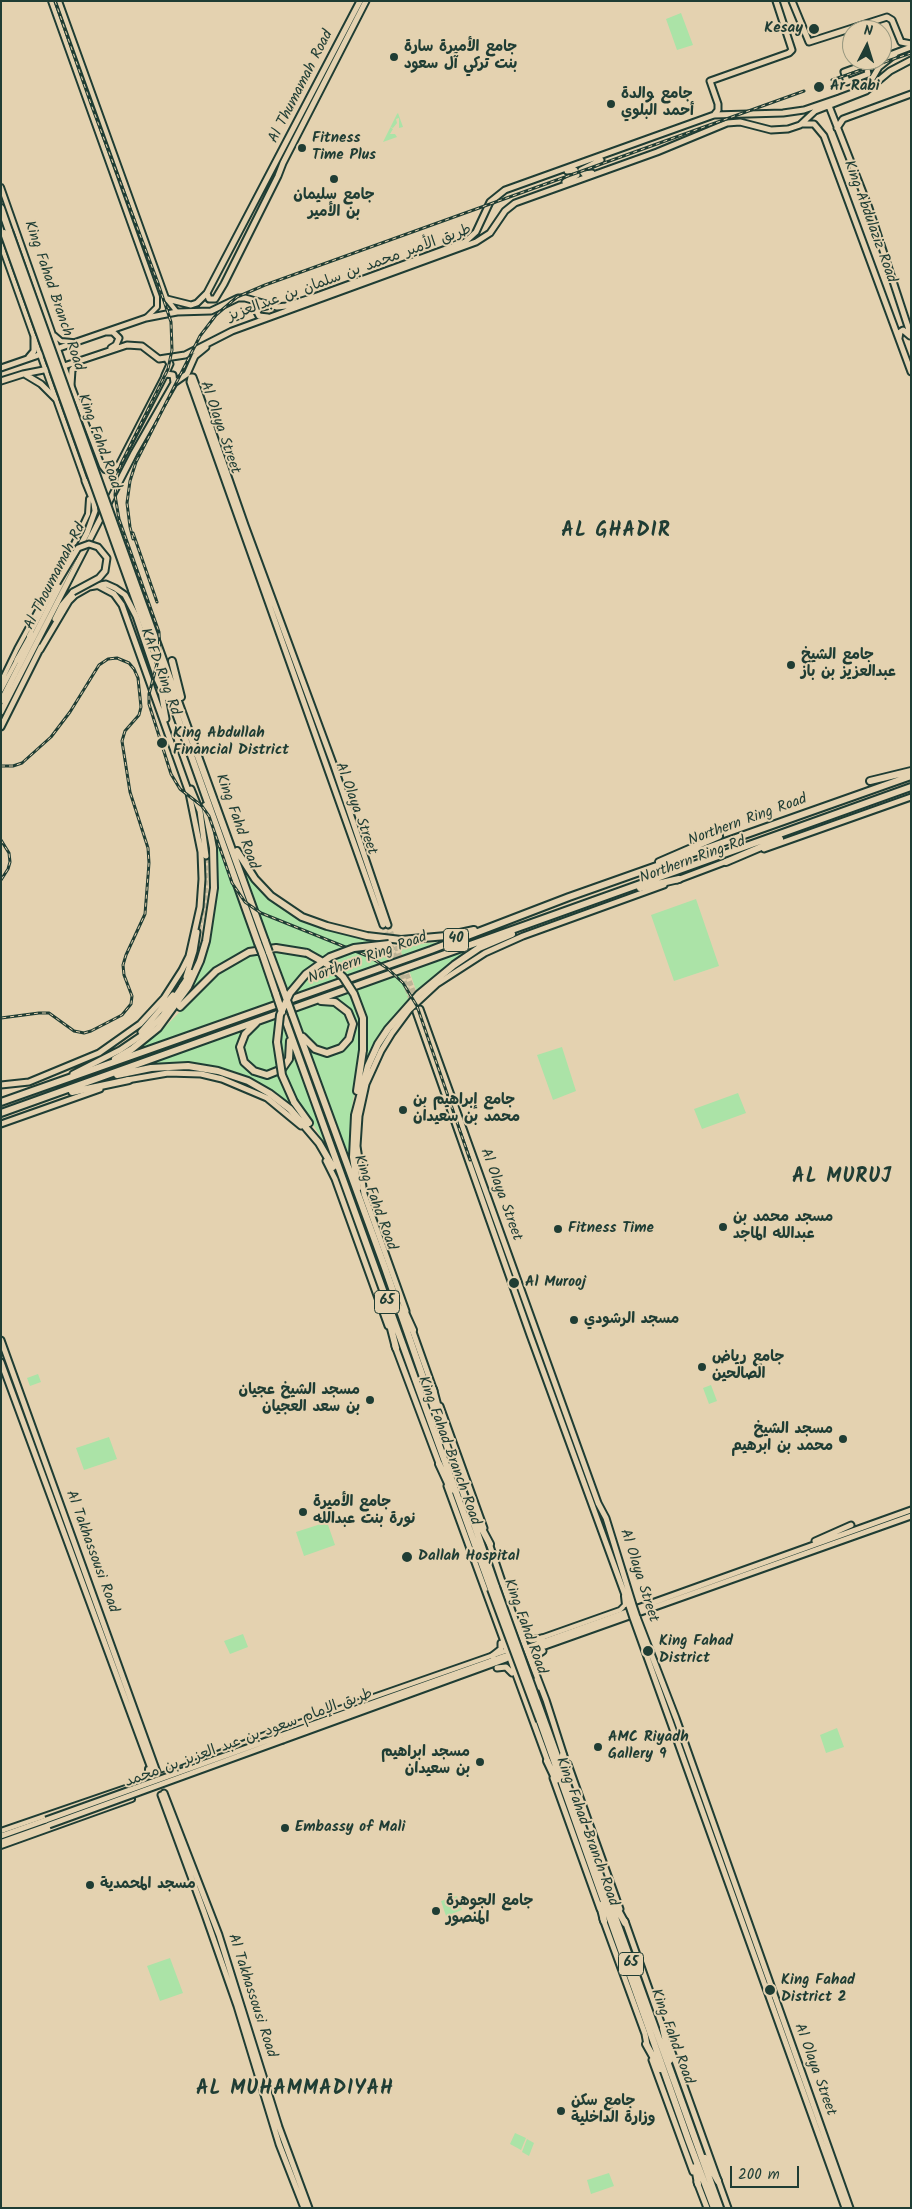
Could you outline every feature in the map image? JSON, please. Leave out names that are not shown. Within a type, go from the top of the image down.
[{"type":"highway","name":"King Fahd Road","points":[[1,208],[7,232],[135,589],[199,780],[262,942]]},
{"type":"highway","name":"King Fahd Road","points":[[1,226],[7,232]]},
{"type":"highway","name":"King Fahd Road","points":[[135,589],[226,829],[262,942],[276,994],[353,1212],[472,1535],[494,1588]]},
{"type":"highway","points":[[172,661],[187,723]]},
{"type":"highway","points":[[156,676],[172,711],[176,713]]},
{"type":"highway","points":[[870,781],[911,771]]},
{"type":"highway","name":"Northern Ring Road","points":[[1,1102],[911,776]]},
{"type":"highway","points":[[158,1028],[178,1004],[191,982],[200,961],[208,925],[214,888],[214,867],[209,824],[199,780]]},
{"type":"highway","name":"Northern Ring Road","points":[[1,1113],[911,788]]},
{"type":"highway","points":[[726,862],[803,826]]},
{"type":"highway","points":[[226,829],[241,859],[261,887],[281,904],[316,923],[367,936],[401,940],[446,936],[502,923]]},
{"type":"highway","points":[[618,881],[719,836]]},
{"type":"highway","points":[[605,896],[680,879]]},
{"type":"highway","points":[[355,1115],[361,1087],[372,1055],[388,1029],[419,994],[454,965],[479,948],[556,914]]},
{"type":"highway","points":[[353,1212],[327,1154],[294,1102],[282,1075],[277,1042],[280,1015],[290,993],[306,974],[330,957],[354,948],[441,940],[502,923]]},
{"type":"highway","points":[[182,987],[192,970],[208,925]]},
{"type":"highway","points":[[102,1066],[132,1049],[158,1028],[202,983],[239,957],[269,948],[289,948],[308,953],[332,966],[343,977],[354,994],[363,1018],[363,1050],[355,1115],[353,1156],[363,1211]]},
{"type":"highway","name":"King Fahd Road","points":[[265,952],[284,992],[385,1268],[494,1588],[668,2080],[717,2208]]},
{"type":"highway","name":"65","points":[[292,1016],[305,1040],[314,1049],[327,1053],[341,1048],[348,1043],[352,1032],[352,1020],[348,1012],[335,1002],[312,1002]]},
{"type":"highway","points":[[259,1020],[245,1034],[240,1047],[244,1062],[258,1074],[268,1075],[277,1072],[288,1062],[291,1051],[289,1030]]},
{"type":"highway","points":[[84,1084],[162,1066],[203,1068],[232,1075],[259,1087],[285,1104],[305,1124],[327,1154]]},
{"type":"highway","points":[[51,1096],[129,1080]]},
{"type":"highway","points":[[385,1268],[412,1330]]},
{"type":"highway","points":[[376,1274],[396,1348]]},
{"type":"highway","points":[[433,1389],[449,1452]]},
{"type":"highway","points":[[439,1464],[472,1535]]},
{"type":"highway","points":[[461,1488],[490,1544]]},
{"type":"highway","points":[[563,1755],[572,1807]]},
{"type":"highway","points":[[547,1761],[572,1807]]},
{"type":"highway","name":"King Fahd Road","points":[[597,1877],[675,2083],[692,2140]]},
{"type":"highway","points":[[597,1877],[625,1924]]},
{"type":"highway","points":[[597,1877],[604,1921]]},
{"type":"highway","points":[[663,2028],[675,2083]]},
{"type":"highway","points":[[646,2044],[664,2078],[668,2080]]},
{"type":"highway","points":[[692,2140],[718,2181]]},
{"type":"highway","points":[[692,2140],[698,2184]]},
{"type":"main road","points":[[51,1],[155,290],[159,304],[153,313],[146,318]]},
{"type":"main road","points":[[59,1],[162,287],[167,299],[177,312]]},
{"type":"main road","name":"Al Thumamah Road","points":[[207,293],[360,1]]},
{"type":"main road","points":[[167,299],[191,305],[197,303],[207,293],[210,300],[216,298],[366,1]]},
{"type":"main road","points":[[714,115],[718,110],[718,104],[710,81],[789,53],[792,48],[776,1]]},
{"type":"main road","points":[[792,1],[806,40],[812,43],[887,17],[892,20],[901,42],[911,46]]},
{"type":"main road","name":"طريق الأمير محمد بن سلمان بن عبدالعزيز","points":[[892,55],[911,46]]},
{"type":"main road","name":"طريق الأمير محمد بن سلمان بن عبدالعزيز","points":[[1,368],[146,318],[177,312],[211,311],[220,308],[232,300],[244,298],[270,306],[286,306],[465,242],[476,232],[490,202],[502,191],[714,115],[783,113],[804,110],[839,98],[863,89],[879,67],[895,54]]},
{"type":"main road","name":"طريق الأمير محمد بن سلمان بن عبدالعزيز","points":[[167,359],[185,355],[241,327],[479,241],[490,233],[510,207],[727,123],[740,122],[776,130],[801,124],[815,111],[866,91],[890,71],[911,60]]},
{"type":"main road","points":[[866,62],[868,74],[847,82],[844,72],[866,62]]},
{"type":"main road","points":[[837,128],[843,119],[911,94]]},
{"type":"main road","name":"King Abdulaziz Road","points":[[829,106],[871,213],[911,336]]},
{"type":"main road","name":"King Abdulaziz Road","points":[[801,124],[814,124],[824,136],[911,372]]},
{"type":"main road","points":[[607,154],[603,159],[583,168],[582,173],[586,174],[617,164],[624,164]]},
{"type":"main road","points":[[535,179],[569,170],[577,172],[576,177],[540,194]]},
{"type":"main road","name":"King Fahad Branch Road","points":[[1,187],[76,399],[105,470],[111,472],[119,464],[165,375]]},
{"type":"main road","points":[[259,194],[260,201],[267,199]]},
{"type":"main road","points":[[249,212],[256,210],[258,218]]},
{"type":"main road","name":"King Fahad Branch Road","points":[[1,245],[85,481]]},
{"type":"main road","points":[[155,290],[160,292],[162,287]]},
{"type":"main road","points":[[24,308],[33,326],[37,329],[46,324],[43,304]]},
{"type":"main road","points":[[270,306],[259,308],[256,312],[262,316],[271,317]]},
{"type":"main road","name":"Al Thoumamah Rd","points":[[1,712],[134,453],[174,383],[187,374],[193,360],[200,352],[241,327]]},
{"type":"main road","points":[[899,340],[902,330],[911,336]]},
{"type":"main road","points":[[104,332],[113,332],[119,338],[116,345],[110,351]]},
{"type":"main road","points":[[53,335],[66,343],[79,341]]},
{"type":"main road","points":[[23,360],[34,351],[34,338]]},
{"type":"main road","points":[[1,381],[23,374],[64,366],[127,345],[136,344],[156,358],[167,359],[170,365],[165,375]]},
{"type":"main road","points":[[71,385],[72,370],[82,361]]},
{"type":"main road","points":[[165,375],[168,373],[173,375],[174,383],[181,382],[187,385],[198,407]]},
{"type":"main road","points":[[23,374],[31,376],[55,398]]},
{"type":"main road","name":"Al Olaya Street","points":[[237,507],[199,393],[191,376],[190,382],[198,407],[237,507],[245,526],[333,764],[386,925],[271,612],[238,519],[237,507]]},
{"type":"main road","points":[[67,430],[59,401],[60,396],[68,393],[76,399]]},
{"type":"main road","name":"Al Thoumamah Rd","points":[[1,701],[87,533],[95,508],[85,481]]},
{"type":"main road","points":[[1,682],[17,648],[72,548],[88,514],[88,499]]},
{"type":"main road","points":[[238,519],[241,518],[245,526]]},
{"type":"main road","points":[[1,690],[57,583],[78,548],[88,544],[98,547],[107,558],[105,571],[99,578],[72,592],[62,605],[40,650]]},
{"type":"main road","name":"KAFD Ring Rd","points":[[97,585],[106,584],[125,595],[136,616],[156,676]]},
{"type":"main road","points":[[1,728],[31,666],[70,601],[81,591],[97,585]]},
{"type":"main road","name":"KAFD Ring Rd","points":[[1,1085],[29,1082],[99,1053],[128,1034],[145,1019],[164,998],[189,956],[200,907],[201,852],[189,793],[122,605],[114,594],[97,585]]},
{"type":"main road","points":[[17,660],[55,596]]},
{"type":"main road","points":[[271,612],[281,632],[294,670],[299,672]]},
{"type":"main road","points":[[31,666],[52,613]]},
{"type":"main road","points":[[1,718],[28,672]]},
{"type":"main road","points":[[156,676],[166,720],[200,811],[206,856]]},
{"type":"main road","points":[[326,765],[315,726],[318,728],[333,764]]},
{"type":"main road","name":"Northern Ring Rd","points":[[485,953],[523,936],[911,797]]},
{"type":"main road","points":[[55,1083],[136,1040],[163,1016],[182,987],[194,951],[200,907]]},
{"type":"main road","name":"King Fahad Branch Road","points":[[485,953],[437,984],[409,1010],[396,1026],[381,1051],[371,1073],[359,1116],[357,1146],[364,1194],[490,1544],[513,1614],[528,1647],[563,1755],[596,1840],[728,2208]]},
{"type":"main road","points":[[29,1082],[111,1051],[144,1030],[173,995]]},
{"type":"main road","name":"Al Olaya Street","points":[[631,1606],[591,1506],[418,1011],[598,1503],[606,1518],[631,1606],[667,1716],[716,1841],[850,2208]]},
{"type":"main road","name":"King Fahad Branch Road","points":[[1,1124],[129,1080],[178,1073],[201,1074],[222,1079],[267,1098],[299,1124],[320,1150],[335,1179],[494,1615],[505,1655],[527,1705],[645,2034],[646,2044],[707,2208]]},
{"type":"main road","name":"Al Takhassousi Road","points":[[1,1340],[155,1773],[1,1362]]},
{"type":"main road","points":[[591,1506],[598,1510],[600,1507],[598,1503]]},
{"type":"main road","points":[[528,1647],[911,1510]]},
{"type":"main road","points":[[598,1520],[599,1514],[606,1518]]},
{"type":"main road","points":[[1,1834],[144,1782],[262,1736],[492,1656],[505,1655],[911,1516]]},
{"type":"main road","points":[[768,1560],[851,1525]]},
{"type":"main road","points":[[786,1560],[822,1552]]},
{"type":"main road","points":[[528,1647],[542,1638],[623,1608],[625,1602],[623,1589]]},
{"type":"main road","points":[[494,1615],[500,1624],[505,1626],[512,1623],[513,1614]]},
{"type":"main road","name":"Al Olaya Street","points":[[635,1618],[683,1739],[716,1841],[845,2208]]},
{"type":"main road","points":[[519,1629],[527,1640],[542,1638]]},
{"type":"main road","points":[[492,1656],[501,1649],[499,1633]]},
{"type":"main road","points":[[536,1675],[533,1658],[543,1651]]},
{"type":"main road","name":"طريق الإمام سعود بن عبد العزيز بن محمد","points":[[281,1738],[319,1722],[505,1655]]},
{"type":"main road","name":"طريق الإمام سعود بن عبد العزيز بن محمد","points":[[1,1844],[15,1834],[505,1655]]},
{"type":"main road","points":[[497,1668],[509,1668],[516,1680]]},
{"type":"main road","points":[[527,1705],[523,1687],[527,1682],[536,1683],[545,1698]]},
{"type":"main road","points":[[667,1716],[671,1724],[673,1724],[673,1714]]},
{"type":"main road","points":[[262,1736],[319,1722]]},
{"type":"main road","points":[[677,1740],[676,1729],[683,1739]]},
{"type":"main road","points":[[144,1782],[148,1776],[148,1768]]},
{"type":"main road","name":"Al Takhassousi Road","points":[[163,1794],[272,2112],[309,2208]]},
{"type":"main road","points":[[1,1844],[132,1799]]},
{"type":"main road","name":"طريق الإمام سعود بن عبد العزيز بن محمد","points":[[1,1834],[15,1834]]},
{"type":"main road","name":"Al Takhassousi Road","points":[[272,2112],[291,2178],[304,2208]]},
{"type":"green space","points":[[681,13],[693,45],[677,50],[666,19]]},
{"type":"green space","points":[[398,113],[403,127],[399,128],[399,118],[396,119],[397,123],[393,128],[390,127]]},
{"type":"green space","points":[[390,127],[393,129],[390,134],[395,134],[397,137],[383,142]]},
{"type":"green space","points":[[215,828],[256,948],[229,959],[197,984],[185,997],[200,970],[209,939],[215,903],[216,863],[211,829]]},
{"type":"green space","points":[[240,863],[270,898],[288,912],[319,926],[387,942],[369,943],[370,947],[390,947],[395,959],[346,978],[308,951],[295,947],[270,945]]},
{"type":"green space","points":[[696,899],[719,966],[674,981],[651,915]]},
{"type":"green space","points":[[487,941],[455,961],[417,993],[409,970]]},
{"type":"green space","points":[[439,942],[403,957],[399,946]]},
{"type":"green space","points":[[272,950],[303,954],[319,961],[341,980],[291,998]]},
{"type":"green space","points":[[259,952],[275,1003],[122,1057],[159,1033],[215,976],[229,965]]},
{"type":"green space","points":[[399,973],[410,1000],[388,1026],[363,1070],[366,1052],[362,1051],[350,1117],[350,1156],[353,1176],[306,1046],[314,1052],[330,1055],[345,1048],[354,1036],[354,1018],[349,1009],[331,998]]},
{"type":"green space","points":[[327,1002],[343,1008],[351,1027],[344,1043],[331,1050],[321,1050],[304,1036],[295,1012]]},
{"type":"green space","points":[[281,1017],[289,1046],[288,1055],[284,1063],[272,1072],[262,1072],[249,1065],[242,1050],[244,1039],[256,1026]]},
{"type":"green space","points":[[252,1026],[242,1035],[238,1044],[241,1062],[248,1070],[258,1075],[269,1076],[291,1060],[294,1050],[333,1157],[311,1121],[289,1098],[297,1113],[274,1092],[238,1074],[197,1064],[137,1068]]},
{"type":"green space","points":[[562,1047],[576,1091],[553,1100],[537,1055]]},
{"type":"green space","points":[[738,1093],[746,1113],[702,1129],[694,1109]]},
{"type":"green space","points":[[38,1374],[41,1382],[30,1386],[27,1378]]},
{"type":"green space","points":[[711,1385],[717,1401],[709,1404],[703,1388]]},
{"type":"green space","points":[[109,1437],[117,1459],[84,1470],[76,1448]]},
{"type":"green space","points":[[327,1522],[335,1545],[304,1556],[296,1532]]},
{"type":"green space","points":[[243,1634],[248,1647],[230,1654],[224,1641]]},
{"type":"green space","points":[[837,1728],[844,1747],[826,1753],[820,1735]]},
{"type":"green space","points":[[457,1896],[462,1910],[446,1916],[441,1901]]},
{"type":"green space","points":[[170,1958],[183,1993],[160,2001],[147,1966]]},
{"type":"green space","points":[[515,2133],[526,2138],[521,2150],[510,2144]]},
{"type":"green space","points":[[527,2139],[534,2143],[529,2156],[522,2152]]},
{"type":"green space","points":[[609,2173],[614,2186],[591,2194],[587,2180]]},
{"type":"tunnel","points":[[197,937],[205,901],[206,856]]},
{"type":"tunnel","points":[[383,925],[416,1012]]},
{"type":"tunnel","points":[[388,925],[420,1009]]},
{"type":"tunnel","points":[[173,995],[186,969]]},
{"type":"railway","points":[[55,1],[171,322],[172,350],[168,369],[121,464],[115,495],[119,519],[159,632],[160,653],[149,694],[149,704],[171,774],[180,789],[202,806],[209,816],[232,883],[245,902],[261,913],[370,957],[387,968],[403,983],[417,1006],[470,1160]]},
{"type":"railway","points":[[832,80],[911,53]]},
{"type":"railway","points":[[133,539],[127,503],[130,481],[136,462],[200,336],[216,315],[237,297],[265,285],[804,91]]},
{"type":"railway","points":[[133,533],[157,602]]},
{"type":"railway","points":[[1,766],[13,766],[22,763],[51,737],[70,712],[99,665],[108,659],[117,658],[129,663],[134,669],[138,678],[141,707],[139,715],[125,731],[122,741],[130,792],[148,848],[149,863],[145,914],[123,965],[124,975],[132,996],[131,1004],[122,1015],[84,1033],[74,1031],[49,1013],[1,1018]]},
{"type":"railway","points":[[1,840],[9,853],[10,862],[1,880]]},
{"type":"place","name":"Kesay","points":[[814,29]]},
{"type":"place","name":"جامع الأميرة سارة بنت تركي آل سعود","points":[[394,57]]},
{"type":"place","name":"Ar Rabi","points":[[819,87]]},
{"type":"place","name":"جامع والدة أحمد البلوي","points":[[611,104]]},
{"type":"place","name":"Fitness Time Plus","points":[[302,148]]},
{"type":"place","name":"جامع سليمان بن الأمير","points":[[334,179]]},
{"type":"place","name":"جامع الشيخ عبدالعزيز بن باز","points":[[791,665]]},
{"type":"place","name":"King Abdullah Financial District","points":[[162,743]]},
{"type":"place","name":"جامع إبراهيم بن محمد بن سعيدان","points":[[403,1110]]},
{"type":"place","name":"مسجد محمد بن عبدالله الماجد","points":[[723,1227]]},
{"type":"place","name":"Fitness Time","points":[[558,1229]]},
{"type":"place","name":"Al Murooj","points":[[514,1283]]},
{"type":"place","name":"مسجد الرشودي","points":[[574,1320]]},
{"type":"place","name":"جامع رياض الصالحين","points":[[702,1367]]},
{"type":"place","name":"مسجد الشيخ عجيان بن سعد العجيان","points":[[370,1400]]},
{"type":"place","name":"مسجد الشيخ محمد بن ابرهيم","points":[[843,1439]]},
{"type":"place","name":"جامع الأميرة نورة بنت عبدالله","points":[[303,1512]]},
{"type":"place","name":"Dallah Hospital","points":[[407,1557]]},
{"type":"place","name":"King Fahad District","points":[[648,1651]]},
{"type":"place","name":"AMC Riyadh Gallery 9","points":[[598,1747]]},
{"type":"place","name":"مسجد ابراهيم بن سعيدان","points":[[480,1762]]},
{"type":"place","name":"Embassy of Mali","points":[[285,1828]]},
{"type":"place","name":"مسجد المحمدية","points":[[90,1885]]},
{"type":"place","name":"جامع الجوهرة المنصور","points":[[436,1911]]},
{"type":"place","name":"King Fahad District 2","points":[[770,1990]]},
{"type":"place","name":"جامع سكن وزارة الداخلية","points":[[561,2111]]},
{"type":"district","name":"AL GHADIR","points":[[616,533]]},
{"type":"district","name":"AL MURUJ","points":[[842,1179]]},
{"type":"district","name":"AL MUHAMMADIYAH","points":[[295,2091]]}]
